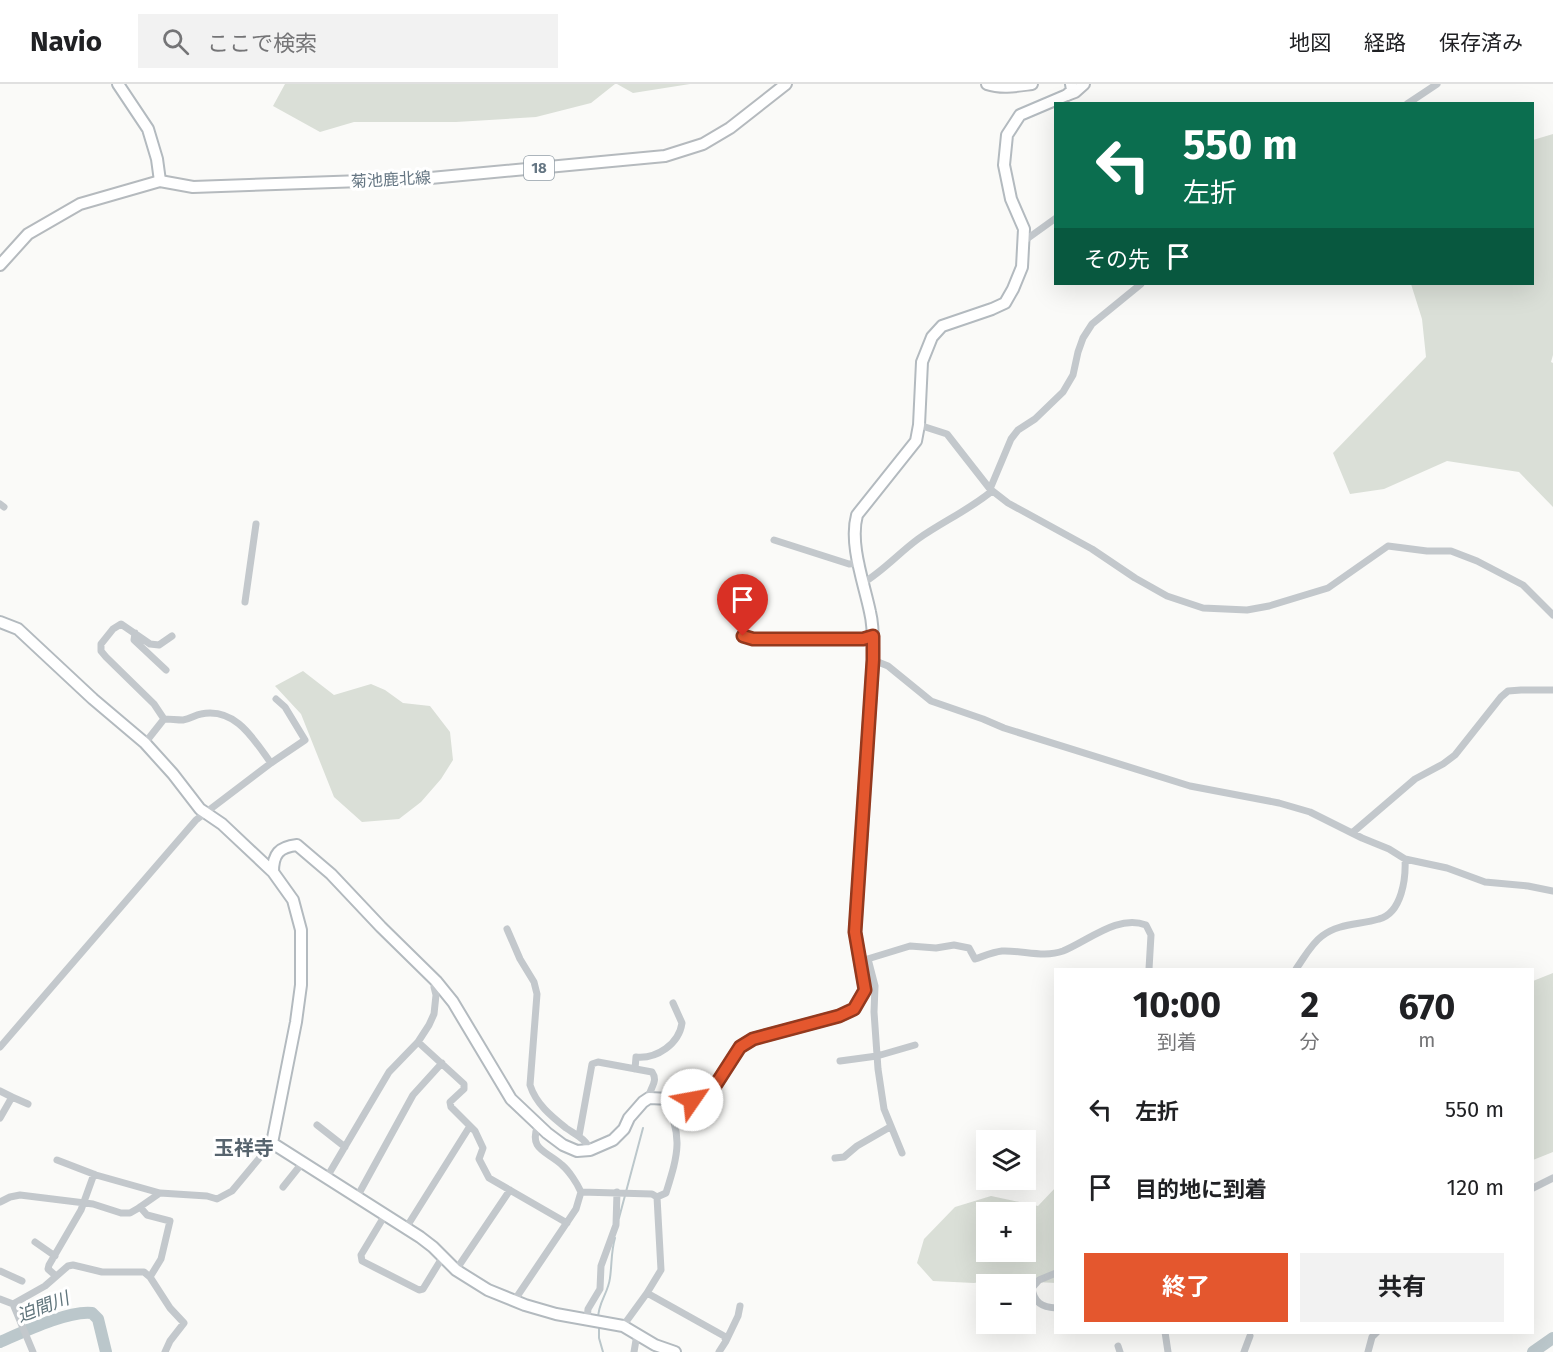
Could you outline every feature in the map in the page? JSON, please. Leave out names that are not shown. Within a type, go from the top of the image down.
[{"type":"street","points":[[118,84],[148,129],[157,159],[160,181]]},
{"type":"street","name":"菊池鹿北線","points":[[0,265],[28,234],[80,204],[160,181],[193,187],[420,179],[665,156],[703,144],[730,128],[786,84]]},
{"type":"street","points":[[987,84],[1016,87],[1032,84]]},
{"type":"street","points":[[902,1153],[884,1109],[877,1056],[875,986],[865,960],[857,949],[855,932],[873,636],[854,524],[857,515],[916,441],[922,362],[932,337],[942,326],[1005,303],[1014,289],[1022,267],[1024,229],[1011,199],[1004,165],[1006,135],[1020,116],[1032,108],[1075,92],[1083,84]]},
{"type":"street","points":[[1410,102],[1437,84]]},
{"type":"street","points":[[1024,241],[1054,219]]},
{"type":"street","points":[[863,583],[918,539],[973,505],[991,490],[1011,438],[1063,392],[1073,375],[1083,338],[1092,324],[1140,285]]},
{"type":"street","points":[[919,425],[947,434],[991,490],[1008,503],[1092,549],[1167,596],[1203,608],[1230,610],[1258,608],[1328,588],[1388,546],[1427,551],[1451,551],[1477,561],[1523,585],[1553,615]]},
{"type":"street","points":[[245,602],[256,524]]},
{"type":"street","points":[[774,540],[849,564],[860,563]]},
{"type":"street","points":[[0,622],[18,629],[93,699],[145,743],[204,813],[222,824],[273,872],[294,900],[301,930],[301,985],[296,1022],[272,1143],[232,1191],[217,1199],[207,1196],[160,1193],[94,1174],[57,1160]]},
{"type":"street","points":[[164,719],[154,704],[102,651],[101,644],[121,624],[150,644],[159,645],[172,636]]},
{"type":"street","points":[[135,633],[134,640],[166,670]]},
{"type":"street","points":[[743,636],[753,639],[863,639],[873,636]]},
{"type":"street","points":[[873,660],[888,666],[931,701],[1004,728],[1190,786],[1279,803],[1310,812],[1389,849],[1405,859],[1448,868],[1485,882],[1553,891]]},
{"type":"street","points":[[1352,833],[1415,779],[1455,755],[1508,691],[1553,690]]},
{"type":"street","points":[[0,1047],[204,813],[304,740],[285,706],[276,699]]},
{"type":"street","points":[[164,719],[182,720],[201,714],[215,713],[236,721],[243,725],[272,763]]},
{"type":"street","points":[[145,743],[164,719]]},
{"type":"street","points":[[273,872],[273,861],[278,851],[297,845],[331,874],[375,922],[436,981],[453,1002],[511,1099],[563,1145],[577,1151],[590,1150],[613,1140],[624,1129],[629,1118],[649,1098],[678,1101],[704,1096],[713,1089],[740,1047],[753,1039],[839,1016],[854,1009],[865,990],[865,960]]},
{"type":"street","points":[[1297,968],[1311,947],[1322,936],[1341,927],[1382,919],[1392,909],[1402,889],[1406,871],[1405,859]]},
{"type":"street","points":[[865,960],[910,946],[936,948],[954,945],[969,948],[975,959],[999,951],[1056,953],[1117,925],[1138,922],[1146,925],[1151,935],[1149,968]]},
{"type":"street","points":[[507,929],[520,959],[534,982],[537,994],[530,1085],[533,1096],[549,1112],[588,1142],[590,1150]]},
{"type":"street","points":[[327,1177],[389,1072],[418,1042],[429,1025],[434,1014],[436,981]]},
{"type":"street","points":[[635,1069],[636,1057],[647,1058],[674,1044],[682,1023],[673,1003]]},
{"type":"street","points":[[418,1042],[464,1084],[464,1089],[450,1102],[451,1107],[475,1131],[483,1148],[479,1159],[489,1178],[567,1224]]},
{"type":"street","points":[[840,1061],[877,1056],[915,1045]]},
{"type":"street","points":[[579,1136],[592,1064],[598,1062],[652,1072],[655,1082],[649,1092],[649,1098]]},
{"type":"street","points":[[357,1197],[413,1095],[441,1063]]},
{"type":"street","points":[[0,1091],[28,1104]]},
{"type":"street","points":[[0,1118],[12,1097]]},
{"type":"street","points":[[657,1197],[666,1193],[677,1149],[677,1127],[664,1098]]},
{"type":"street","points":[[317,1125],[345,1147]]},
{"type":"street","points":[[538,1125],[535,1139],[538,1148],[562,1165],[581,1192]]},
{"type":"street","points":[[406,1228],[471,1126]]},
{"type":"street","points":[[835,1158],[844,1157],[857,1146],[890,1127]]},
{"type":"street","points":[[272,1143],[406,1228],[433,1247],[456,1270],[488,1290],[513,1301],[556,1314],[623,1326],[655,1345],[675,1352]]},
{"type":"street","points":[[283,1186],[303,1162]]},
{"type":"street","points":[[56,1276],[48,1269],[84,1203],[94,1174]]},
{"type":"street","points":[[1534,1188],[1553,1178]]},
{"type":"street","points":[[456,1270],[510,1190]]},
{"type":"street","points":[[581,1192],[652,1194],[657,1197]]},
{"type":"street","points":[[513,1301],[567,1224],[576,1209],[581,1192]]},
{"type":"street","points":[[586,1320],[588,1308],[600,1289],[602,1266],[616,1225],[617,1192]]},
{"type":"street","points":[[0,1202],[21,1195],[93,1204],[121,1213],[130,1213],[160,1193]]},
{"type":"street","points":[[623,1326],[661,1270],[657,1197]]},
{"type":"street","points":[[140,1207],[147,1215],[170,1221],[161,1258],[150,1277]]},
{"type":"street","points":[[385,1215],[362,1255],[362,1261],[419,1290],[423,1289],[442,1258]]},
{"type":"street","points":[[34,1242],[55,1256]]},
{"type":"street","points":[[13,1304],[45,1286],[68,1266],[73,1265],[102,1272],[144,1272],[184,1323],[165,1352]]},
{"type":"street","points":[[0,1271],[22,1281]]},
{"type":"street","points":[[1054,1274],[1039,1280],[1032,1288],[1037,1303],[1044,1307],[1054,1308]]},
{"type":"street","points":[[647,1293],[724,1336],[726,1341]]},
{"type":"street","points":[[1,1299],[13,1304],[33,1352]]},
{"type":"street","points":[[719,1352],[738,1316],[740,1306]]},
{"type":"street","points":[[634,1352],[637,1334]]},
{"type":"street","points":[[1165,1334],[1168,1352]]},
{"type":"street","points":[[1368,1352],[1374,1334]]},
{"type":"street","points":[[1244,1352],[1250,1336]]},
{"type":"shaded area","points":[[285,84],[615,84],[591,103],[536,117],[456,122],[354,122],[320,132],[273,106]]},
{"type":"shaded area","points":[[617,84],[690,84],[633,93]]},
{"type":"shaded area","points":[[1553,134],[1553,355],[1551,362],[1553,363],[1553,507],[1519,472],[1447,461],[1384,489],[1350,494],[1333,453],[1426,357],[1422,319],[1411,285],[1534,285],[1534,140]]},
{"type":"shaded area","points":[[303,671],[334,695],[371,684],[385,690],[403,703],[430,706],[450,732],[453,760],[441,779],[421,802],[399,819],[362,822],[334,797],[301,714],[275,686]]},
{"type":"shaded area","points":[[1553,973],[1553,1152],[1534,1160],[1534,981]]},
{"type":"shaded area","points":[[1054,1189],[1054,1283],[1036,1282],[1036,1274],[976,1274],[976,1283],[974,1283],[933,1281],[917,1263],[924,1239],[955,1207],[991,1196],[1019,1202],[976,1202],[976,1262],[1036,1262],[1036,1206]]},
{"type":"waterway","points":[[619,1218],[643,1128]]},
{"type":"waterway","points":[[598,1319],[609,1284],[615,1238]]},
{"type":"waterway","name":"迫間川","points":[[0,1342],[59,1318],[92,1313],[98,1319],[106,1352]]},
{"type":"waterway","points":[[599,1325],[599,1338],[603,1352]]},
{"type":"waterway","name":"迫間川","points":[[1533,1352],[1553,1338]]},
{"type":"district","name":"玉祥寺","points":[[244,1148]]},
{"type":"route","points":[[692,1100],[704,1096],[713,1089],[740,1047],[753,1039],[839,1016],[854,1009],[861,1001],[865,990],[855,932],[873,636],[863,639],[753,639],[743,636]]}]
